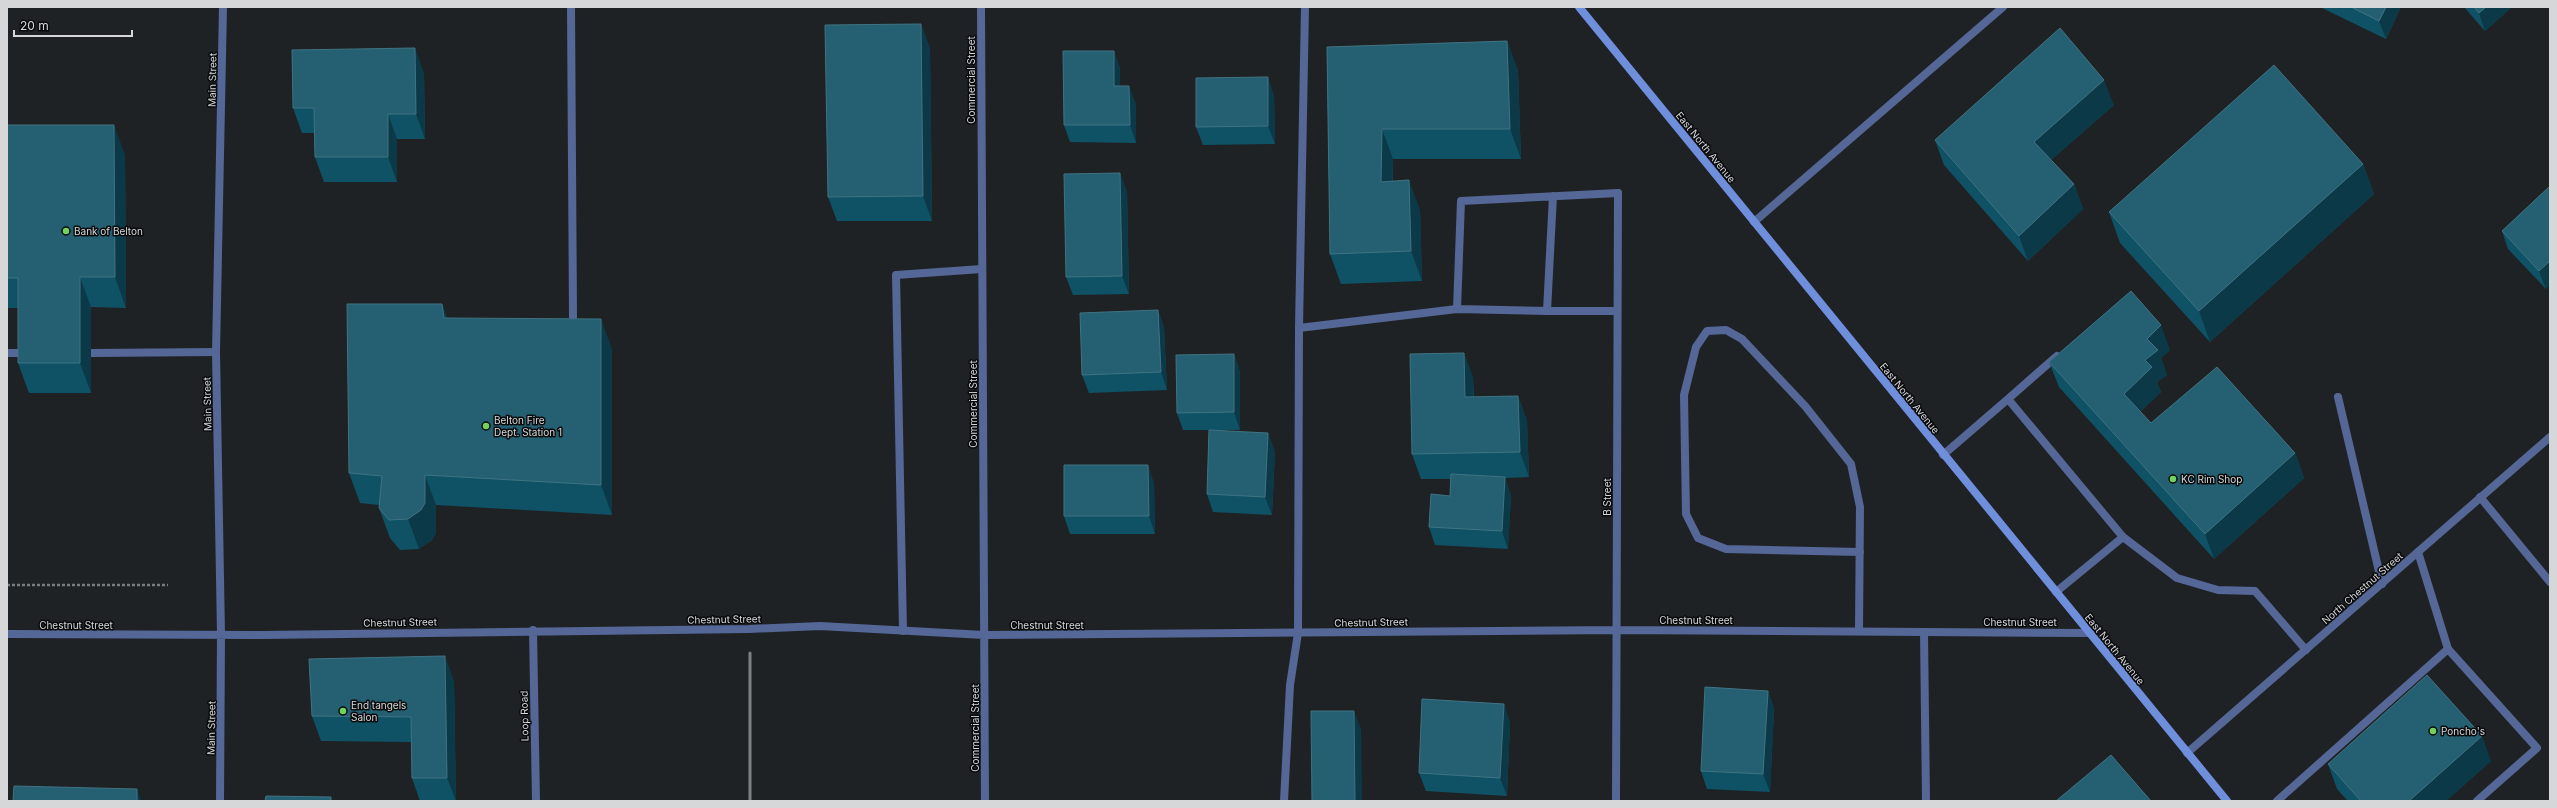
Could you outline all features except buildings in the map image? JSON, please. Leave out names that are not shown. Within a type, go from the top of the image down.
[{"type":"main road","name":"East North Avenue","points":[[1579,7],[2227,801]]},
{"type":"street","name":"Main Street","points":[[220,801],[221,634],[216,352],[223,7]]},
{"type":"street","points":[[571,7],[573,317]]},
{"type":"street","name":"Commercial Street","points":[[981,7],[985,801]]},
{"type":"street","points":[[1284,801],[1290,685],[1298,633],[1299,328],[1305,7]]},
{"type":"street","points":[[1754,222],[2003,7]]},
{"type":"street","name":"B Street","points":[[1553,196],[1618,193],[1616,801]]},
{"type":"street","points":[[1457,309],[1461,201],[1553,196],[1547,311]]},
{"type":"street","points":[[903,631],[896,275],[982,269]]},
{"type":"street","points":[[1299,328],[1457,309],[1618,311]]},
{"type":"street","points":[[1859,631],[1860,552],[1860,507],[1851,464],[1805,406],[1742,339],[1726,330],[1707,331],[1696,347],[1684,395],[1686,514],[1698,538],[1726,549],[1860,552]]},
{"type":"street","points":[[1944,455],[2066,349]]},
{"type":"street","points":[[91,353],[216,352]]},
{"type":"street","points":[[7,353],[29,353]]},
{"type":"street","points":[[2338,397],[2382,584]]},
{"type":"street","points":[[2008,399],[2123,537],[2177,578],[2218,590],[2255,592],[2306,650]]},
{"type":"street","name":"North Chestnut Street","points":[[2187,753],[2550,437]]},
{"type":"street","points":[[2480,497],[2550,582]]},
{"type":"street","points":[[2056,592],[2123,537]]},
{"type":"street","points":[[2418,552],[2448,649],[2536,748],[2477,801]]},
{"type":"street","name":"Chestnut Street","points":[[7,634],[221,634],[749,629],[820,626],[984,635],[1616,630],[2088,632]]},
{"type":"street","name":"Loop Road","points":[[532,630],[536,801]]},
{"type":"street","points":[[1924,632],[1926,801]]},
{"type":"street","points":[[2277,801],[2448,649]]},
{"type":"path","points":[[7,585],[168,585]]},
{"type":"railway","points":[[750,653],[750,801]]},
{"type":"place","name":"Bank of Belton","points":[[66,231]]},
{"type":"place","name":"Belton Fire Dept. Station 1","points":[[486,426]]},
{"type":"place","name":"KC Rim Shop","points":[[2173,479]]},
{"type":"place","name":"End tangels Salon","points":[[343,711]]},
{"type":"place","name":"Poncho's","points":[[2433,731]]}]
